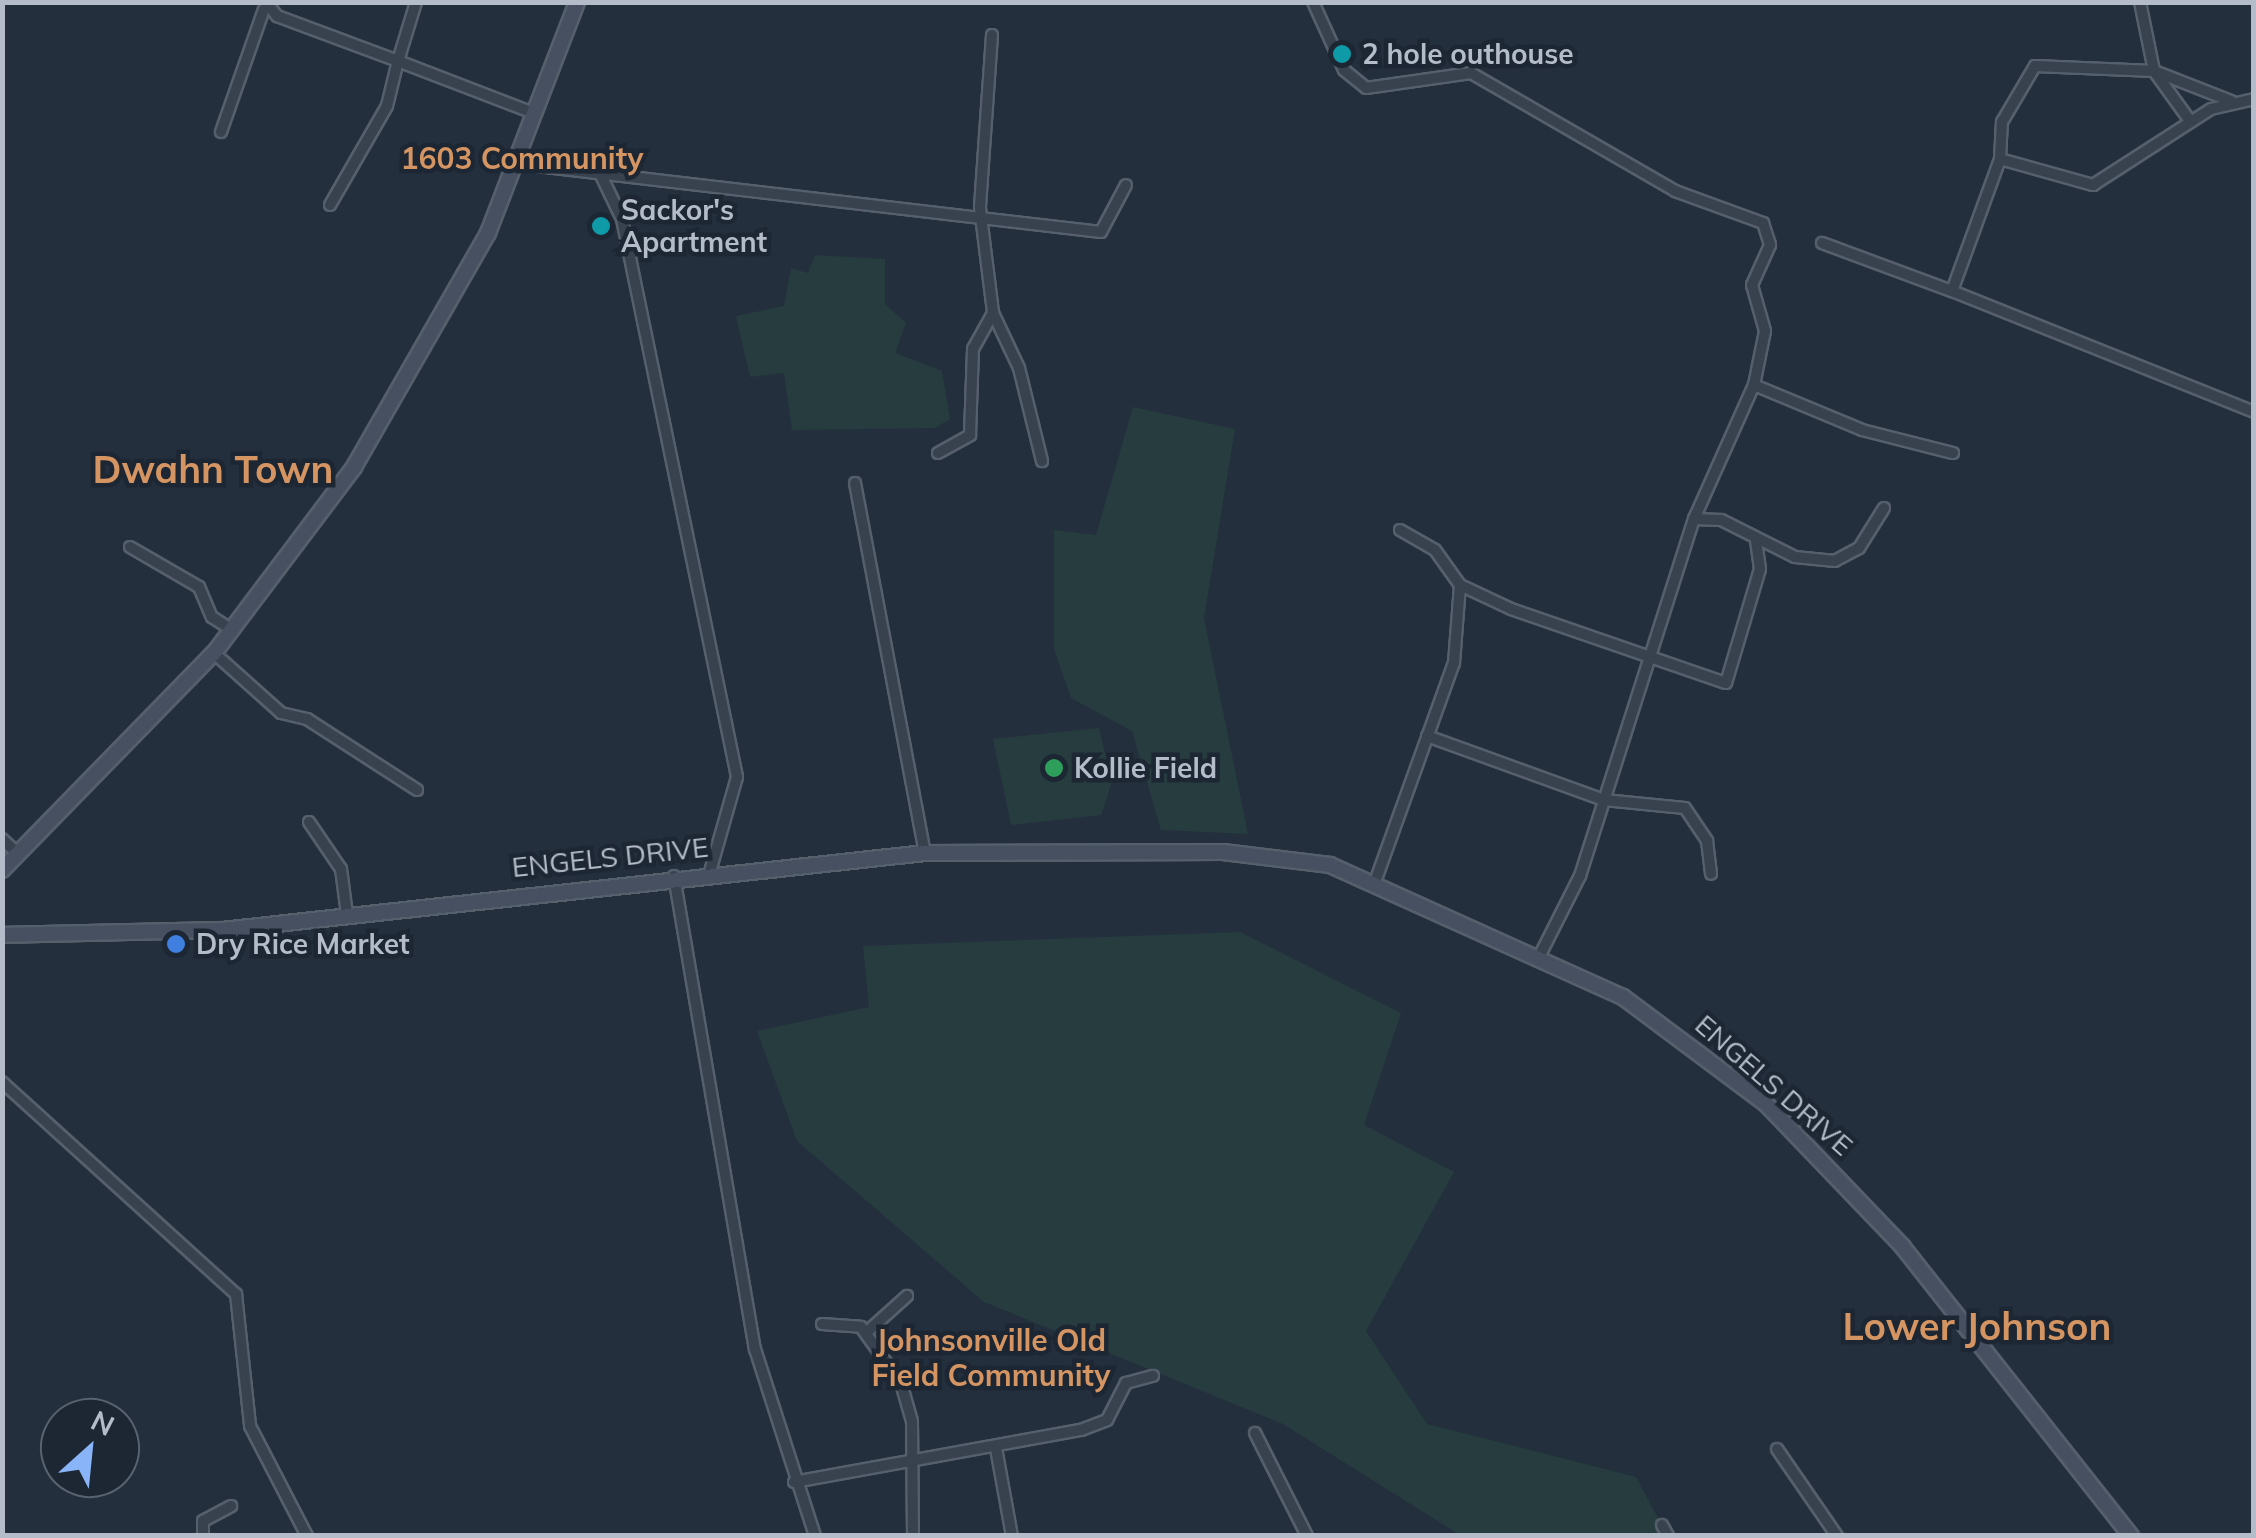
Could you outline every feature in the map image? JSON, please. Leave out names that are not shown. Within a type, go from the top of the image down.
[{"type":"street","points":[[330,205],[387,106],[416,2]]},
{"type":"street","points":[[2,870],[214,652],[416,369],[488,233],[528,111],[577,2]]},
{"type":"street","points":[[1313,2],[1344,70],[1366,88],[1470,73],[1675,191],[1764,223],[1770,244],[1752,285],[1765,330],[1754,384],[1694,519],[1580,876],[1539,956]]},
{"type":"street","points":[[2140,2],[2154,71],[2190,121]]},
{"type":"street","points":[[221,132],[265,6],[528,111]]},
{"type":"street","points":[[992,35],[978,178],[994,312],[1019,368],[1042,460]]},
{"type":"street","points":[[1952,291],[2000,159],[2002,122],[2035,66],[2154,71],[2231,102]]},
{"type":"street","points":[[2000,159],[2092,185],[2190,121],[2231,102],[2254,99]]},
{"type":"street","points":[[510,163],[599,171],[985,223],[1101,232],[1126,186]]},
{"type":"street","points":[[599,171],[622,219],[737,776],[710,872]]},
{"type":"street","points":[[1822,243],[2254,412]]},
{"type":"street","points":[[938,452],[970,435],[973,349],[994,312]]},
{"type":"street","points":[[1754,384],[1862,430],[1953,453]]},
{"type":"street","points":[[855,482],[924,854]]},
{"type":"street","points":[[1694,519],[1720,520],[1756,541],[1835,561],[1859,548],[1884,508]]},
{"type":"street","points":[[1400,530],[1435,550],[1460,585],[1650,661],[1734,678],[1760,569],[1756,541]]},
{"type":"street","points":[[130,547],[199,587],[212,618],[232,630]]},
{"type":"street","points":[[1375,882],[1454,663],[1460,585]]},
{"type":"street","points":[[214,652],[281,713],[322,727],[417,790]]},
{"type":"street","points":[[1427,736],[1604,800],[1685,808],[1707,842],[1711,874]]},
{"type":"street","points":[[309,822],[341,869],[347,914]]},
{"type":"street","points":[[2,839],[20,855]]},
{"type":"street","name":"ENGELS DRIVE","points":[[2,935],[192,932],[674,875],[924,854],[1223,852],[1330,864],[1539,956],[1669,1028],[1814,1148],[2131,1536]]},
{"type":"street","points":[[674,875],[755,1349],[794,1482],[815,1536]]},
{"type":"street","points":[[2,1082],[236,1294],[250,1426],[307,1536]]},
{"type":"street","points":[[867,1332],[907,1296]]},
{"type":"street","points":[[822,1324],[867,1332],[901,1382],[912,1461],[912,1536]]},
{"type":"street","points":[[794,1482],[996,1448],[1106,1420],[1120,1389],[1153,1376]]},
{"type":"street","points":[[1255,1433],[1305,1534]]},
{"type":"street","points":[[996,1448],[1012,1536]]},
{"type":"street","points":[[1777,1448],[1837,1536]]},
{"type":"street","points":[[202,1536],[203,1521],[231,1506]]},
{"type":"green space","points":[[815,255],[885,259],[885,304],[906,323],[895,353],[942,371],[950,419],[935,428],[792,430],[784,373],[750,377],[736,316],[784,306],[791,268],[808,273]]},
{"type":"green space","points":[[1133,407],[1235,429],[1204,618],[1248,834],[1161,830],[1132,731],[1071,698],[1054,649],[1054,530],[1096,535]]},
{"type":"green space","points":[[1099,728],[1112,782],[1101,815],[1011,825],[993,739]]},
{"type":"green space","points":[[1240,932],[1401,1013],[1364,1125],[1454,1172],[1366,1331],[1427,1424],[1636,1477],[1667,1535],[1460,1535],[1283,1424],[984,1302],[797,1141],[757,1031],[869,1007],[863,946]]},
{"type":"place","name":"2 hole outhouse","points":[[1342,54]]},
{"type":"place","name":"Sackor's Apartment","points":[[601,226]]},
{"type":"place","name":"Kollie Field","points":[[1054,768]]},
{"type":"place","name":"Dry Rice Market","points":[[176,944]]},
{"type":"district","name":"1603 Community","points":[[522,158]]},
{"type":"district","name":"Dwahn Town","points":[[213,470]]},
{"type":"district","name":"Lower Johnson","points":[[1977,1327]]},
{"type":"district","name":"Johnsonville Old Field Community","points":[[991,1357]]}]
